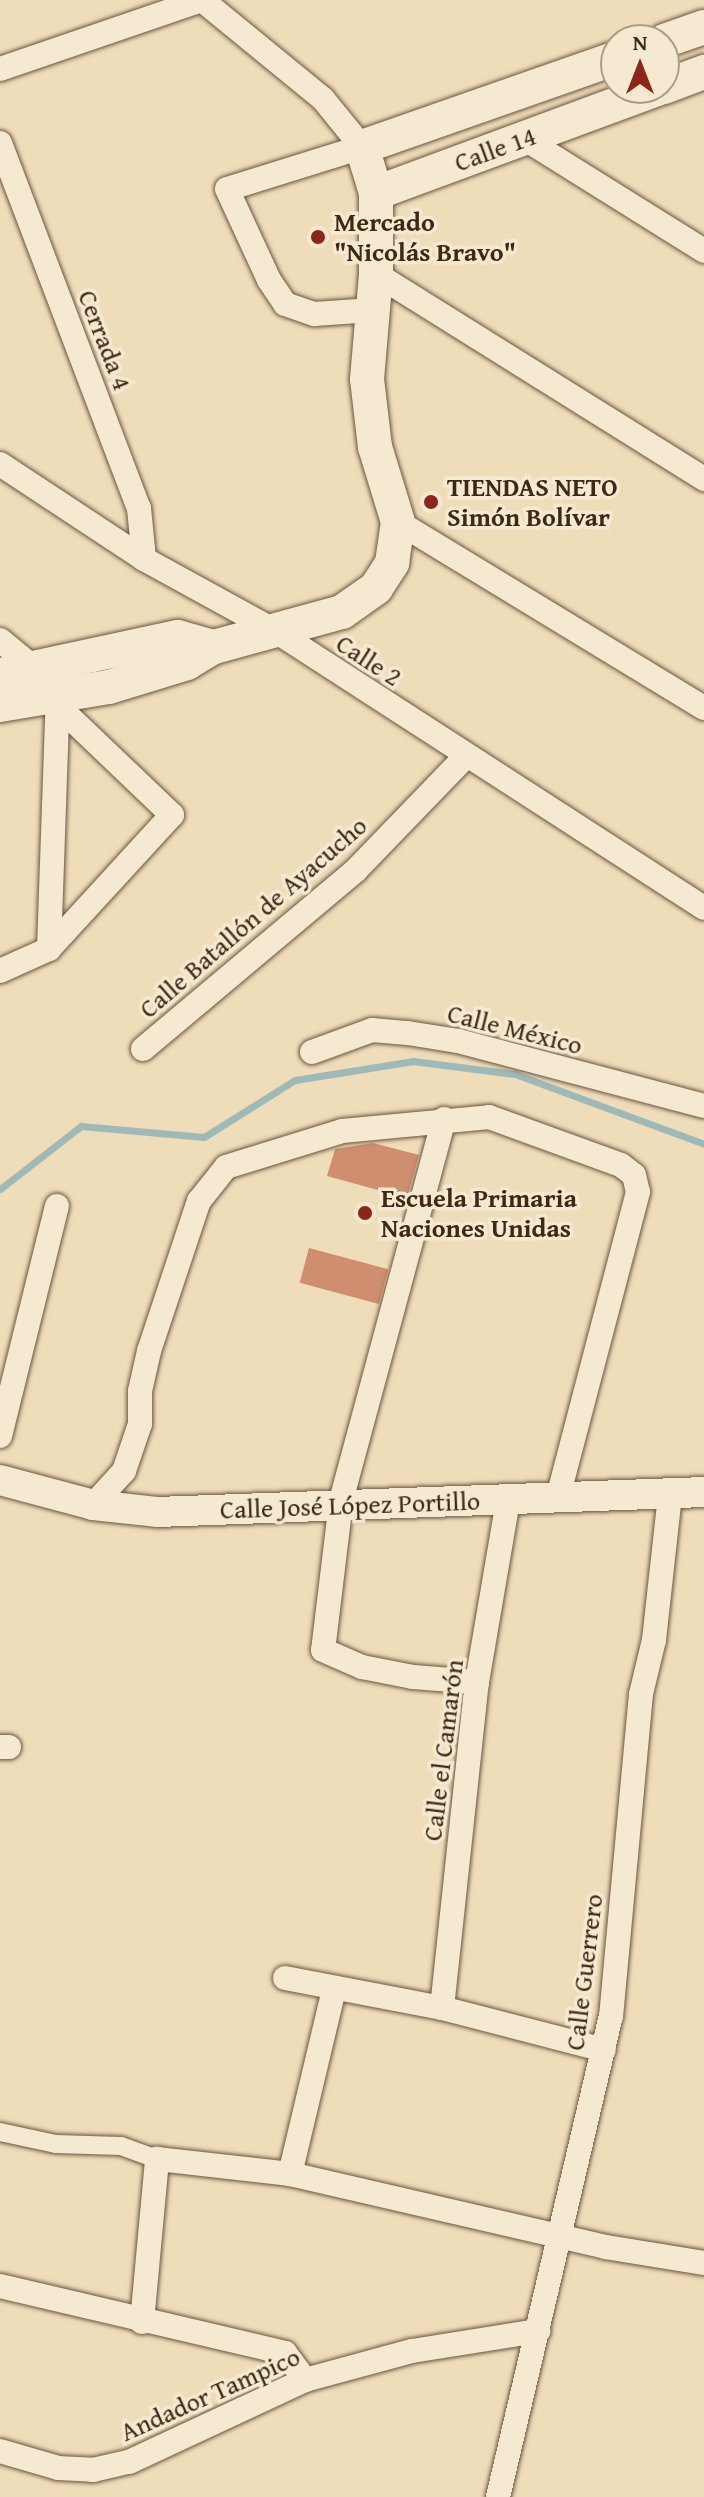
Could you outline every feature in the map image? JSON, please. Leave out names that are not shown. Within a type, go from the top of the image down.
[{"type":"main road","points":[[680,35],[704,27]]},
{"type":"main road","name":"Calle 14","points":[[362,147],[600,64]]},
{"type":"main road","name":"Calle 14","points":[[680,81],[704,72]]},
{"type":"main road","name":"Calle 14","points":[[376,193],[617,104]]},
{"type":"main road","points":[[0,705],[58,700],[187,663],[214,647],[342,612],[376,588],[392,563],[398,522],[375,447],[368,392],[376,274],[376,193],[362,147]]},
{"type":"main road","points":[[0,675],[178,637],[214,647]]},
{"type":"street","points":[[0,69],[202,0],[323,99],[362,147],[227,189],[285,304],[314,314],[373,310]]},
{"type":"street","points":[[525,139],[704,251]]},
{"type":"street","name":"Cerrada 4","points":[[0,143],[139,508],[144,559]]},
{"type":"street","points":[[376,274],[704,479]]},
{"type":"street","name":"Calle 2","points":[[0,464],[144,559],[277,632],[465,757],[704,908]]},
{"type":"street","points":[[398,522],[704,708]]},
{"type":"street","points":[[0,640],[34,668]]},
{"type":"street","points":[[49,949],[58,700]]},
{"type":"street","points":[[0,971],[49,949],[172,815],[58,700]]},
{"type":"street","name":"Calle Batallón de Ayacucho","points":[[143,1049],[356,870],[465,757]]},
{"type":"street","name":"Calle México","points":[[312,1052],[372,1030],[408,1033],[458,1041],[704,1106]]},
{"type":"street","points":[[93,1505],[124,1471],[140,1424],[140,1391],[149,1351],[199,1201],[226,1167],[342,1131],[489,1117],[621,1165],[634,1175],[638,1192],[558,1498]]},
{"type":"street","points":[[444,1119],[341,1502],[323,1650],[388,1672],[477,1682]]},
{"type":"street","points":[[0,1436],[57,1206]]},
{"type":"street","name":"Calle José López Portillo","points":[[0,1480],[93,1505],[157,1512],[341,1502],[508,1501],[704,1492]]},
{"type":"street","name":"Calle Guerrero","points":[[498,2497],[604,2050],[641,1694],[654,1640],[670,1494]]},
{"type":"street","name":"Calle el Camarón","points":[[442,2008],[477,1682],[508,1501]]},
{"type":"street","points":[[285,1978],[442,2008],[604,2050]]},
{"type":"street","points":[[290,2174],[334,1989]]},
{"type":"street","points":[[0,2132],[56,2144],[121,2146],[157,2159],[290,2174],[558,2235],[704,2263]]},
{"type":"street","points":[[142,2322],[157,2159]]},
{"type":"street","points":[[0,2286],[142,2322],[285,2353],[305,2380]]},
{"type":"street","name":"Andador Tampico","points":[[0,2451],[58,2468],[93,2470],[129,2462],[305,2380],[412,2351],[538,2331]]},
{"type":"building","points":[[373,1143],[419,1155],[407,1198],[327,1176],[335,1149]]},
{"type":"building","points":[[309,1248],[388,1269],[379,1304],[300,1283]]},
{"type":"waterway","points":[[0,1189],[81,1126],[204,1137],[295,1080],[413,1061],[515,1074],[704,1144]]},
{"type":"place","name":"Mercado \"Nicolás Bravo\"","points":[[318,237]]},
{"type":"place","name":"TIENDAS NETO Simón Bolívar","points":[[431,502]]},
{"type":"place","name":"Escuela Primaria Naciones Unidas","points":[[365,1213]]}]
